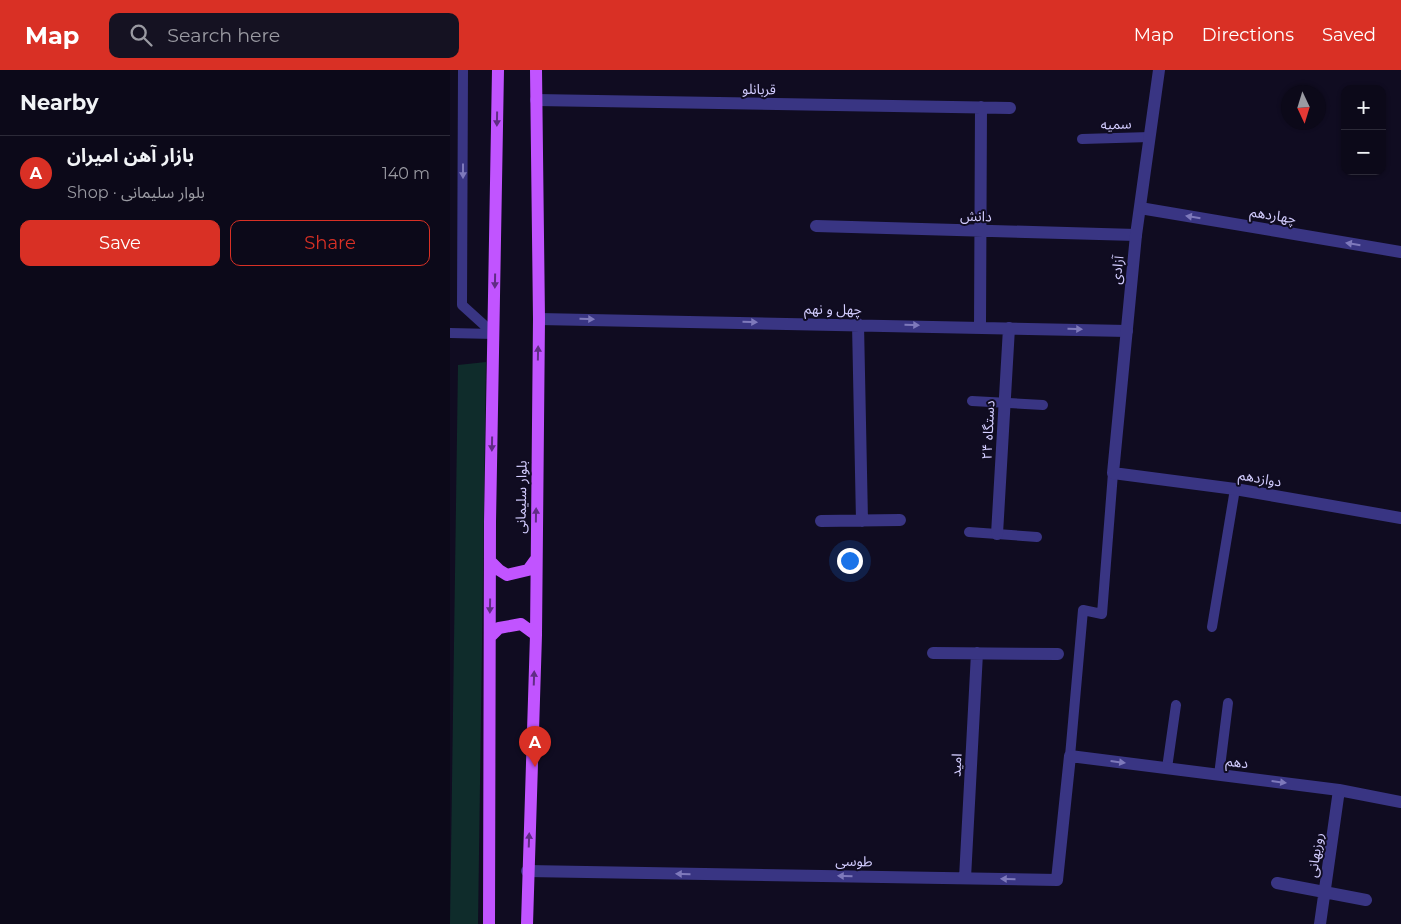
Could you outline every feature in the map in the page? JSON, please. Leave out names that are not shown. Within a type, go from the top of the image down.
[{"type":"main road","points":[[489,924],[490,561],[498,70]]},
{"type":"main road","name":"بلوار سلیمانی","points":[[527,924],[536,635],[538,319],[536,70]]},
{"type":"main road","points":[[490,561],[507,575],[528,570],[536,559]]},
{"type":"main road","points":[[490,637],[499,628],[521,624],[536,635]]},
{"type":"street","name":"آزادی","points":[[1113,473],[1136,235],[1159,70]]},
{"type":"street","name":"قربانلو","points":[[536,100],[1010,108]]},
{"type":"street","points":[[980,327],[981,108]]},
{"type":"street","name":"چهاردهم","points":[[1140,208],[1401,252]]},
{"type":"street","name":"دانش","points":[[816,226],[1136,235]]},
{"type":"street","name":"چهل و نهم","points":[[538,319],[1126,330]]},
{"type":"street","points":[[858,324],[862,520]]},
{"type":"street","name":"۲۴ دستگاه","points":[[997,534],[1008,328]]},
{"type":"street","name":"دوازدهم","points":[[1113,473],[1235,489],[1401,518]]},
{"type":"street","points":[[821,521],[900,520]]},
{"type":"street","points":[[933,652],[1058,654]]},
{"type":"street","name":"امید","points":[[965,878],[977,653]]},
{"type":"street","name":"دهم","points":[[1070,756],[1339,790],[1401,802]]},
{"type":"street","name":"طوسی","points":[[528,871],[1057,880],[1070,756]]},
{"type":"street","name":"روزبهانی","points":[[1320,924],[1339,790]]},
{"type":"street","points":[[1277,883],[1366,900]]},
{"type":"lane","points":[[464,70],[462,305],[494,334]]},
{"type":"lane","name":"سمیه","points":[[1082,139],[1150,137]]},
{"type":"lane","points":[[450,333],[494,334]]},
{"type":"lane","points":[[972,401],[1043,405]]},
{"type":"lane","points":[[1070,756],[1083,610],[1102,614],[1113,473]]},
{"type":"lane","points":[[1212,627],[1235,489]]},
{"type":"lane","points":[[969,532],[1037,537]]},
{"type":"lane","points":[[1219,775],[1228,703]]},
{"type":"lane","points":[[1167,768],[1176,704]]},
{"type":"green space","points":[[486,362],[478,924],[450,924],[458,365]]},
{"type":"place","name":"بازار آهن امیران","points":[[535,767]]}]
